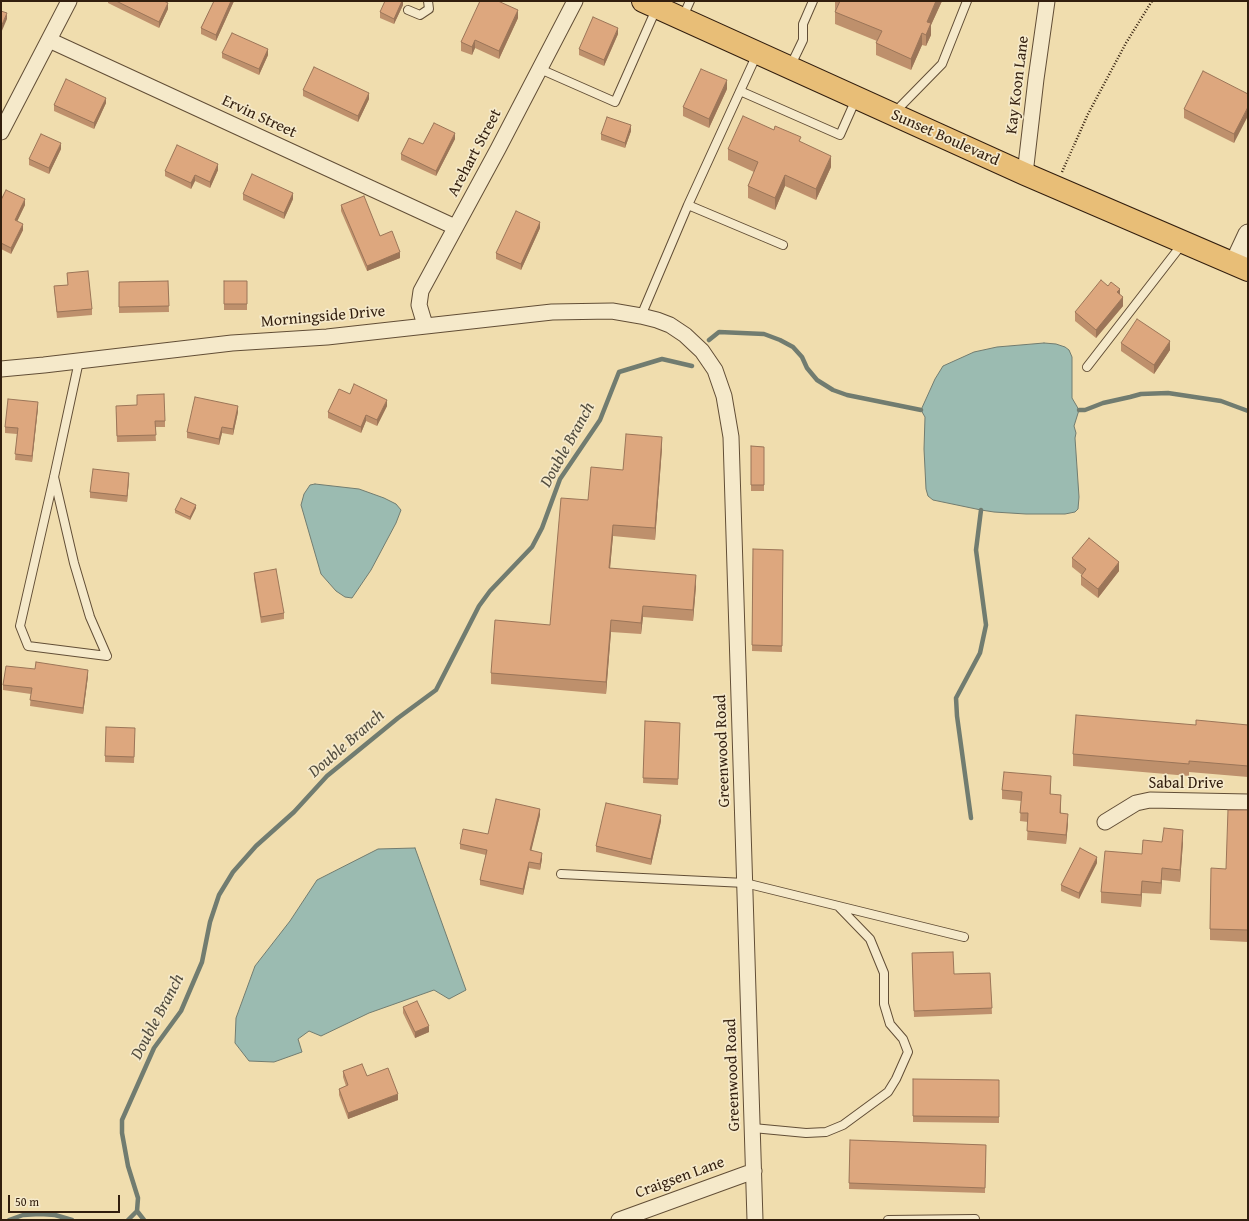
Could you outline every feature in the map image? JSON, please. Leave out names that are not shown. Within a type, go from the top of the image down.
[{"type":"main road","name":"Sunset Boulevard","points":[[653,3],[686,10],[758,53],[790,68],[1025,174],[1241,267]]},
{"type":"street","points":[[1,132],[69,1]]},
{"type":"street","name":"Arehart Street","points":[[425,325],[419,305],[421,291],[498,149],[575,1]]},
{"type":"street","name":"Kay Koon Lane","points":[[1025,174],[1047,1]]},
{"type":"street","name":"Ervin Street","points":[[49,40],[455,227]]},
{"type":"street","points":[[1241,267],[1248,234]]},
{"type":"street","name":"Morningside Drive","points":[[1,369],[232,343],[327,337],[552,312],[612,311],[645,317]]},
{"type":"street","name":"Greenwood Road","points":[[645,317],[670,325],[685,335],[702,350],[715,370],[724,396],[731,436],[755,1220]]},
{"type":"street","name":"Sabal Drive","points":[[1105,822],[1136,803],[1150,800],[1248,802]]},
{"type":"street","name":"Craigsen Lane","points":[[619,1220],[754,1171]]},
{"type":"lane","points":[[408,10],[420,15],[429,10],[428,1]]},
{"type":"lane","points":[[790,68],[803,40],[803,24],[813,1]]},
{"type":"lane","points":[[893,114],[942,64],[967,1]]},
{"type":"lane","points":[[540,69],[615,102],[653,3]]},
{"type":"lane","points":[[645,317],[688,205],[758,53]]},
{"type":"lane","points":[[740,91],[840,135],[856,97]]},
{"type":"lane","points":[[688,205],[783,245]]},
{"type":"lane","points":[[1087,367],[1184,242]]},
{"type":"lane","points":[[54,477],[74,563],[90,617],[107,656],[28,646],[20,626],[79,361]]},
{"type":"lane","points":[[560,874],[745,883],[964,937]]},
{"type":"lane","points":[[752,1128],[826,1132],[843,1125],[888,1092],[896,1079],[908,1052],[903,1039],[890,1024],[884,1004],[884,973],[870,939],[839,906]]},
{"type":"lane","points":[[888,1220],[975,1219]]},
{"type":"path","points":[[1055,187],[1088,114],[1126,42],[1152,1]]},
{"type":"water","points":[[1044,343],[1056,344],[1065,347],[1069,350],[1072,357],[1072,398],[1079,410],[1074,426],[1076,433],[1075,438],[1079,497],[1078,509],[1075,512],[1065,514],[1026,514],[994,512],[933,500],[928,496],[926,489],[924,449],[925,417],[921,410],[935,379],[943,366],[974,352],[997,347]]},
{"type":"water","points":[[315,484],[359,489],[396,504],[401,510],[396,523],[371,570],[352,598],[345,597],[336,591],[321,574],[301,505],[304,494],[310,485]]},
{"type":"water","points":[[415,848],[466,990],[449,999],[434,990],[369,1013],[321,1036],[309,1031],[298,1039],[302,1052],[274,1062],[249,1061],[235,1043],[236,1018],[255,966],[290,921],[317,880],[378,849]]},
{"type":"building","points":[[116,1],[164,1],[168,3],[159,22]]},
{"type":"building","points":[[214,1],[231,1],[216,35],[201,28]]},
{"type":"building","points":[[385,1],[402,1],[394,19],[380,12]]},
{"type":"building","points":[[480,1],[498,1],[518,10],[499,51],[475,40],[472,47],[461,42]]},
{"type":"building","points":[[840,1],[936,1],[927,22],[931,23],[926,35],[922,33],[911,59],[876,43],[882,31],[835,12]]},
{"type":"building","points":[[1,11],[7,13],[1,27]]},
{"type":"building","points":[[593,17],[618,28],[604,60],[579,49]]},
{"type":"building","points":[[232,33],[268,49],[259,69],[222,53]]},
{"type":"building","points":[[314,67],[369,93],[358,116],[303,90]]},
{"type":"building","points":[[701,69],[727,80],[709,119],[683,107]]},
{"type":"building","points":[[1203,71],[1248,94],[1248,107],[1234,134],[1184,109]]},
{"type":"building","points":[[66,79],[106,98],[94,123],[54,105]]},
{"type":"building","points":[[743,116],[774,130],[775,126],[801,137],[799,141],[831,156],[816,189],[785,175],[775,198],[748,186],[758,162],[728,149]]},
{"type":"building","points":[[607,117],[631,125],[625,143],[601,134]]},
{"type":"building","points":[[434,123],[455,133],[436,171],[401,154],[409,138],[423,144]]},
{"type":"building","points":[[41,134],[61,143],[49,168],[29,159]]},
{"type":"building","points":[[177,145],[218,164],[210,182],[195,175],[191,183],[165,171]]},
{"type":"building","points":[[252,174],[293,193],[284,213],[243,194]]},
{"type":"building","points":[[6,190],[25,199],[15,220],[23,224],[11,248],[1,243],[1,200]]},
{"type":"building","points":[[364,196],[380,236],[392,231],[400,252],[367,266],[341,205]]},
{"type":"building","points":[[516,211],[540,222],[521,264],[496,253]]},
{"type":"building","points":[[88,271],[92,309],[57,312],[54,286],[68,285],[67,273]]},
{"type":"building","points":[[1101,280],[1108,286],[1111,282],[1120,289],[1117,292],[1123,297],[1096,330],[1075,312]]},
{"type":"building","points":[[168,281],[169,306],[119,307],[119,282]]},
{"type":"building","points":[[224,281],[247,281],[247,304],[224,304]]},
{"type":"building","points":[[1137,319],[1170,341],[1154,365],[1121,343]]},
{"type":"building","points":[[354,384],[387,400],[377,420],[366,415],[361,427],[328,412],[339,389],[350,394]]},
{"type":"building","points":[[164,394],[165,421],[155,421],[156,435],[117,436],[116,406],[137,405],[137,395]]},
{"type":"building","points":[[195,397],[238,406],[233,429],[222,427],[219,439],[187,432]]},
{"type":"building","points":[[8,399],[38,402],[32,456],[15,454],[18,428],[5,427]]},
{"type":"building","points":[[626,434],[662,437],[655,528],[613,525],[609,568],[696,575],[693,610],[643,606],[641,623],[611,620],[606,682],[491,673],[495,620],[550,625],[561,498],[588,500],[591,467],[623,470]]},
{"type":"building","points":[[751,446],[764,447],[764,485],[751,485]]},
{"type":"building","points":[[93,469],[129,473],[127,496],[90,492]]},
{"type":"building","points":[[181,498],[196,505],[190,517],[175,510]]},
{"type":"building","points":[[1089,538],[1119,562],[1098,589],[1081,576],[1086,569],[1072,558]]},
{"type":"building","points":[[753,549],[783,550],[782,646],[752,645]]},
{"type":"building","points":[[276,569],[284,613],[261,617],[254,573]]},
{"type":"building","points":[[36,662],[88,670],[83,708],[30,700],[32,688],[3,685],[6,666],[35,669]]},
{"type":"building","points":[[1076,715],[1196,725],[1196,720],[1248,725],[1248,766],[1189,761],[1189,764],[1073,754]]},
{"type":"building","points":[[645,721],[680,723],[678,779],[643,778]]},
{"type":"building","points":[[106,727],[135,728],[134,757],[105,756]]},
{"type":"building","points":[[1004,772],[1051,776],[1050,794],[1061,795],[1060,813],[1068,814],[1066,835],[1027,831],[1028,813],[1020,813],[1022,792],[1002,790]]},
{"type":"building","points":[[496,799],[540,809],[530,850],[542,853],[540,864],[529,862],[523,889],[480,880],[487,850],[460,844],[463,829],[488,834]]},
{"type":"building","points":[[606,803],[661,815],[651,859],[596,846]]},
{"type":"building","points":[[1228,810],[1248,810],[1248,930],[1210,929],[1211,868],[1226,869]]},
{"type":"building","points":[[1164,828],[1183,830],[1180,870],[1162,868],[1161,883],[1142,881],[1141,895],[1101,892],[1105,851],[1142,854],[1143,840],[1162,842]]},
{"type":"building","points":[[1080,848],[1097,857],[1079,893],[1061,885]]},
{"type":"building","points":[[953,952],[954,974],[990,973],[992,1008],[914,1011],[912,953]]},
{"type":"building","points":[[417,1001],[429,1026],[415,1032],[403,1007]]},
{"type":"building","points":[[362,1064],[367,1076],[388,1068],[398,1094],[348,1113],[339,1089],[348,1085],[343,1071]]},
{"type":"building","points":[[913,1079],[999,1080],[999,1117],[913,1116]]},
{"type":"building","points":[[850,1140],[986,1145],[985,1188],[849,1183]]},
{"type":"waterway","name":"Double Branch","points":[[709,340],[719,332],[764,334],[793,347],[802,357],[807,368],[817,380],[833,390],[847,395],[921,410]]},
{"type":"waterway","name":"Double Branch","points":[[144,1220],[137,1211],[138,1198],[128,1166],[122,1133],[122,1120],[154,1048],[181,1011],[202,962],[210,922],[219,895],[233,872],[256,846],[294,812],[327,776],[398,718],[436,690],[479,606],[490,591],[532,547],[542,528],[560,479],[600,420],[619,372],[662,359],[692,366]]},
{"type":"waterway","name":"Double Branch","points":[[1079,410],[1085,410],[1103,403],[1141,394],[1168,393],[1221,401],[1248,411]]},
{"type":"waterway","points":[[971,818],[957,716],[956,698],[980,653],[986,625],[976,550],[981,510]]},
{"type":"waterway","points":[[128,1220],[137,1211]]},
{"type":"waterway","points":[[9,1220],[23,1215],[40,1214],[55,1215],[72,1220]]}]
